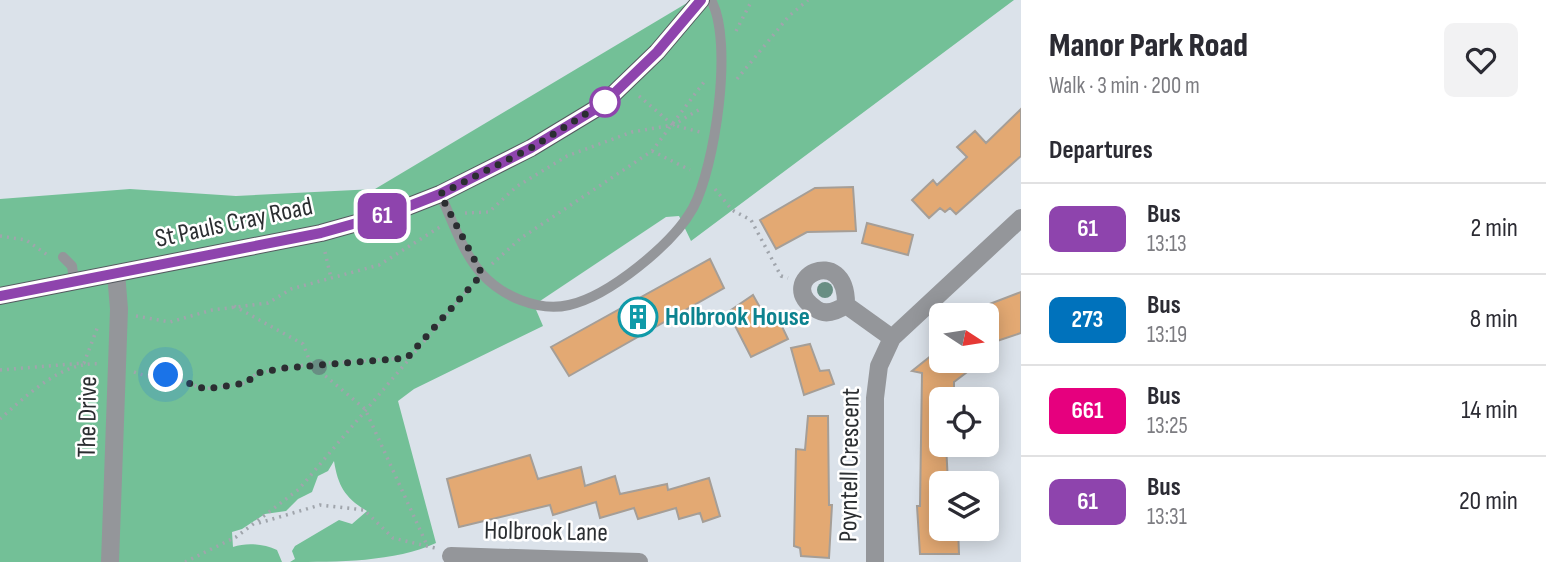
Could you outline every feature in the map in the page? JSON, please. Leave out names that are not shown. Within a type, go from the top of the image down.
[{"type":"main road","name":"St Pauls Cray Road","points":[[0,296],[321,233],[389,214],[440,194],[567,127],[602,105],[657,52],[701,0]]},
{"type":"street","name":"Poyntell Crescent","points":[[875,562],[875,398],[879,366],[892,338],[1021,218]]},
{"type":"street","points":[[846,305],[835,312],[820,312],[810,305],[804,294],[803,282],[807,274],[818,269],[831,271],[842,282],[846,305],[892,338]]},
{"type":"street","name":"The Drive","points":[[110,562],[118,299],[116,274]]},
{"type":"street","name":"Holbrook Lane","points":[[452,556],[639,562]]},
{"type":"lane","points":[[440,194],[482,274],[506,294],[541,306],[569,305],[606,289],[656,252],[692,211],[706,178],[719,97],[720,58],[716,9],[711,0]]},
{"type":"lane","points":[[64,257],[72,266],[74,280]]},
{"type":"path","points":[[185,562],[236,537],[299,489],[407,358],[482,274],[521,238],[652,151],[720,58],[752,0]]},
{"type":"path","points":[[118,299],[138,317],[170,322],[234,306],[268,303],[291,289],[379,265],[468,211],[489,212],[516,187],[567,156],[632,132],[673,125],[719,97],[751,65],[789,16],[808,0]]},
{"type":"path","points":[[624,83],[673,125],[715,135]]},
{"type":"path","points":[[732,210],[751,220],[781,276],[803,282]]},
{"type":"path","points":[[321,233],[331,278]]},
{"type":"path","points":[[242,312],[243,305]]},
{"type":"path","points":[[234,306],[303,344],[311,364],[365,409],[426,543]]},
{"type":"path","points":[[0,370],[84,363],[116,366],[146,376],[166,375],[205,389],[246,383],[257,373],[311,364],[407,358]]},
{"type":"path","points":[[0,419],[24,398],[84,363]]},
{"type":"path","points":[[257,523],[320,505],[364,510],[393,538],[426,543],[452,556]]},
{"type":"green space","points":[[692,0],[1014,0],[691,241],[679,216],[666,217],[534,305],[543,326],[414,389],[398,401],[436,543],[384,557],[290,562],[295,559],[292,551],[295,546],[339,520],[352,524],[367,511],[344,490],[334,461],[328,471],[318,476],[312,492],[298,499],[286,511],[265,514],[242,529],[232,532],[233,547],[250,544],[267,546],[277,550],[282,562],[0,562],[0,199],[130,189],[236,196],[375,189]]},
{"type":"building","points":[[1021,109],[1021,156],[956,214],[950,208],[945,212],[940,208],[929,218],[912,200],[933,180],[937,185],[967,157],[957,147],[975,131],[986,143]]},
{"type":"building","points":[[853,187],[856,231],[807,232],[776,249],[760,220],[815,188]]},
{"type":"building","points":[[867,223],[913,235],[908,255],[862,243]]},
{"type":"building","name":"Holbrook House","points":[[710,259],[724,288],[569,376],[551,347]]},
{"type":"building","points":[[1021,292],[1021,333],[999,340],[999,303],[992,303]]},
{"type":"building","points":[[753,295],[766,318],[776,314],[788,339],[751,357],[728,312]]},
{"type":"building","points":[[810,344],[820,371],[829,370],[834,384],[804,395],[791,348]]},
{"type":"building","points":[[929,357],[929,373],[966,373],[954,382],[954,387],[929,387],[929,457],[947,457],[947,471],[929,471],[929,541],[958,541],[959,554],[920,554],[917,506],[920,506],[922,373],[912,371]]},
{"type":"building","points":[[808,416],[828,416],[829,505],[832,505],[829,558],[801,556],[800,548],[794,546],[796,449],[805,450]]},
{"type":"building","points":[[530,455],[538,479],[581,467],[585,486],[615,476],[620,494],[667,484],[668,490],[709,478],[720,516],[703,522],[700,513],[679,519],[676,508],[638,519],[634,508],[600,518],[596,502],[553,515],[550,505],[459,527],[447,479]]},
{"type":"bus line","name":"61","points":[[0,296],[321,233],[389,214],[440,194],[531,148],[602,105],[657,52],[701,0]]},
{"type":"place","name":"Holbrook House","points":[[638,317]]},
{"type":"route","points":[[166,375],[205,389],[246,383],[257,373],[284,368],[407,358],[482,274],[467,251],[440,194],[531,148],[605,102]]}]
